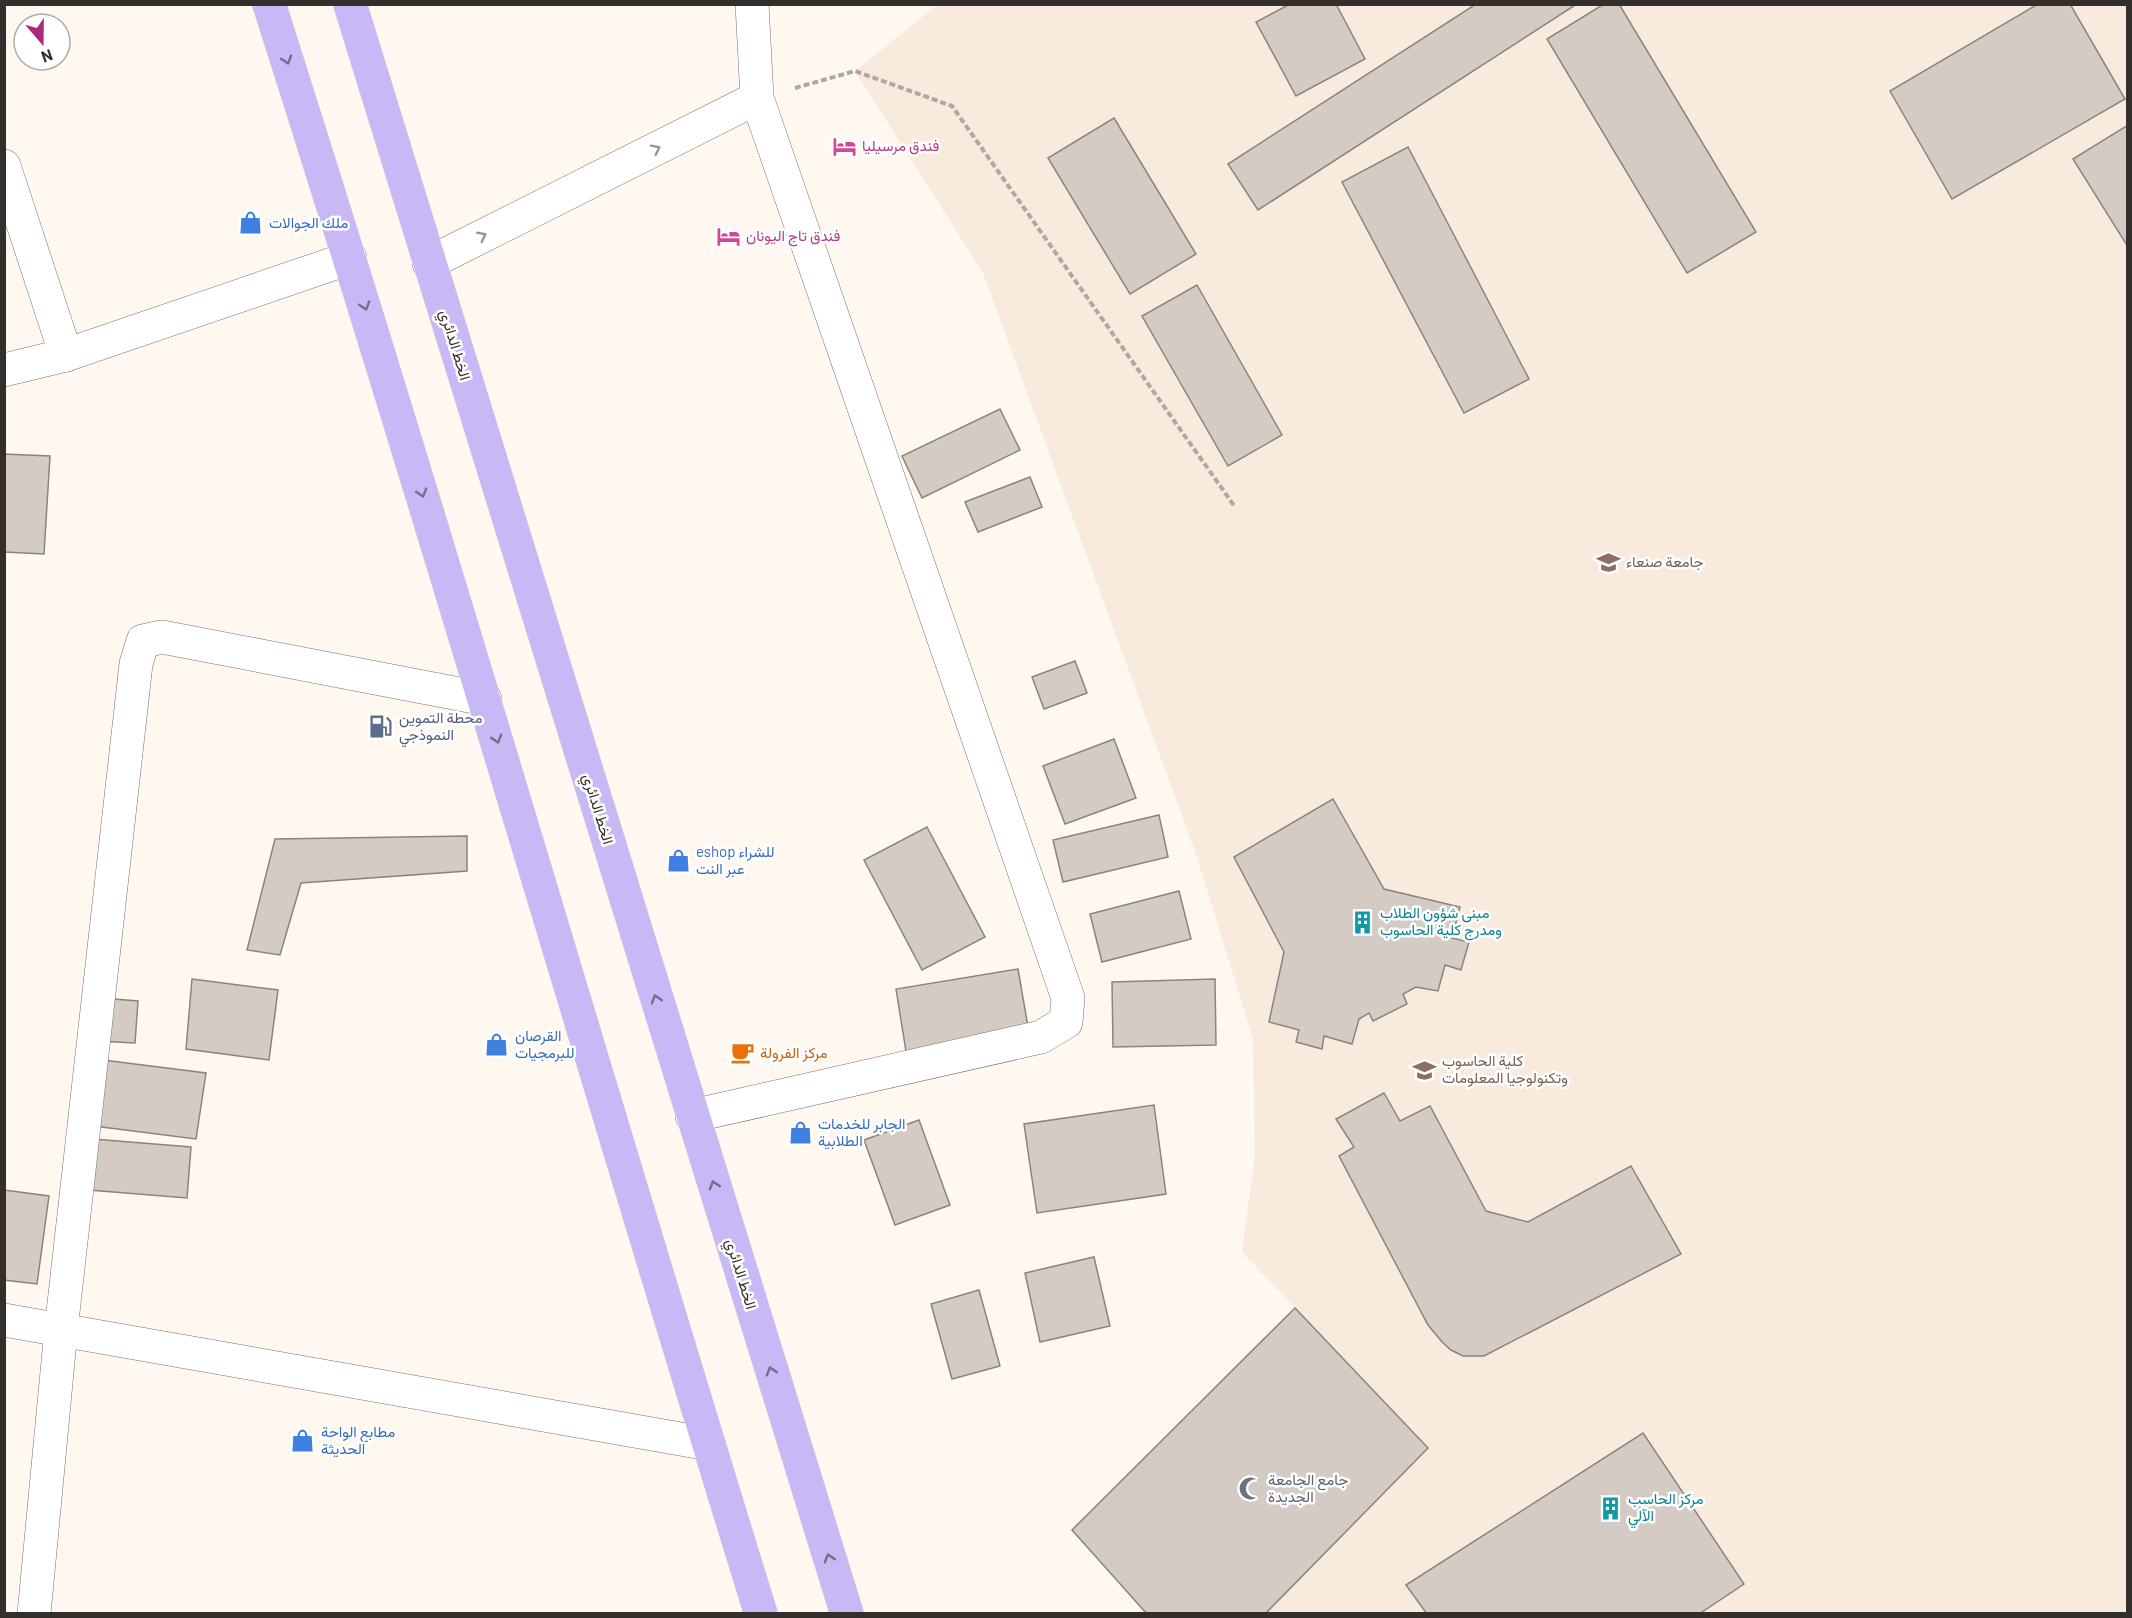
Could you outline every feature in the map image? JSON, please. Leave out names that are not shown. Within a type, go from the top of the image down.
[{"type":"main road","points":[[269,4],[350,258],[485,699],[761,1614]]},
{"type":"main road","name":"الخط الدائري","points":[[350,4],[847,1614]]},
{"type":"street","points":[[692,1116],[1041,1037],[1066,1022],[1068,998],[757,98],[752,4]]},
{"type":"street","points":[[429,262],[757,98]]},
{"type":"street","points":[[4,166],[66,356]]},
{"type":"street","points":[[4,370],[66,356],[350,258]]},
{"type":"street","points":[[34,1614],[62,1330],[136,664],[143,641],[162,637],[485,699]]},
{"type":"street","points":[[4,1320],[708,1444]]},
{"type":"path","points":[[757,98],[855,71],[952,106],[1235,507]]},
{"type":"shaded area","name":"جامعة صنعاء","points":[[937,5],[2127,5],[2127,1613],[1265,1613],[1428,1447],[1242,1252],[1255,1155],[1253,1039],[1195,851],[983,273],[855,71]]},
{"type":"building","points":[[1290,4],[1336,4],[1365,59],[1296,96],[1256,22]]},
{"type":"building","points":[[1476,4],[1577,4],[1258,210],[1228,164]]},
{"type":"building","points":[[1604,4],[1619,4],[1756,232],[1687,273],[1547,39]]},
{"type":"building","points":[[2038,4],[2070,4],[2125,99],[1952,199],[1890,91]]},
{"type":"building","points":[[1114,118],[1196,254],[1130,294],[1048,158]]},
{"type":"building","points":[[2128,125],[2128,247],[2073,159]]},
{"type":"building","points":[[1408,147],[1529,379],[1464,413],[1342,182]]},
{"type":"building","points":[[1197,285],[1282,435],[1228,466],[1142,316]]},
{"type":"building","points":[[1000,409],[1020,450],[922,498],[902,456]]},
{"type":"building","points":[[4,454],[50,456],[44,554],[4,552]]},
{"type":"building","points":[[1030,477],[1042,507],[978,532],[965,502]]},
{"type":"building","points":[[1075,661],[1087,693],[1044,709],[1032,677]]},
{"type":"building","points":[[1114,739],[1136,798],[1065,824],[1043,766]]},
{"type":"building","name":"مبنى شؤون الطلاب ومدرج كلية الحاسوب","points":[[1333,799],[1384,889],[1460,907],[1452,938],[1469,942],[1461,970],[1445,965],[1438,991],[1416,987],[1403,994],[1407,1004],[1373,1021],[1369,1013],[1359,1019],[1352,1044],[1324,1036],[1322,1049],[1296,1042],[1299,1030],[1269,1022],[1284,952],[1234,857]]},
{"type":"building","points":[[1159,815],[1168,857],[1063,882],[1053,840]]},
{"type":"building","points":[[927,827],[985,937],[922,970],[864,860]]},
{"type":"building","points":[[467,836],[467,871],[301,883],[280,955],[247,950],[275,839]]},
{"type":"building","points":[[1179,891],[1191,939],[1102,962],[1090,914]]},
{"type":"building","points":[[1018,969],[1032,1050],[909,1070],[896,989]]},
{"type":"building","points":[[192,979],[278,990],[269,1060],[186,1049]]},
{"type":"building","points":[[1215,979],[1216,1045],[1113,1047],[1112,982]]},
{"type":"building","points":[[101,998],[138,1001],[135,1043],[97,1041]]},
{"type":"building","points":[[95,1059],[206,1073],[196,1139],[86,1125]]},
{"type":"building","name":"كلية الحاسوب وتكنولوجيا المعلومات","points":[[1384,1093],[1400,1121],[1430,1106],[1486,1211],[1528,1222],[1631,1166],[1681,1254],[1484,1356],[1463,1356],[1451,1350],[1428,1325],[1339,1156],[1354,1147],[1336,1119]]},
{"type":"building","points":[[1154,1105],[1166,1194],[1037,1213],[1024,1124]]},
{"type":"building","points":[[919,1120],[950,1205],[895,1225],[864,1140]]},
{"type":"building","points":[[93,1139],[191,1147],[187,1198],[89,1190]]},
{"type":"building","points":[[4,1190],[49,1196],[37,1284],[4,1280]]},
{"type":"building","points":[[1094,1257],[1110,1326],[1040,1342],[1025,1273]]},
{"type":"building","points":[[979,1290],[1000,1366],[952,1379],[931,1304]]},
{"type":"building","name":"جامع الجامعة الجديدة","points":[[1295,1308],[1428,1448],[1265,1614],[1147,1614],[1072,1530]]},
{"type":"building","name":"مركز الحاسب الآلي","points":[[1643,1433],[1744,1584],[1699,1614],[1427,1614],[1406,1585]]},
{"type":"place","name":"فندق مرسيليا","points":[[844,146]]},
{"type":"place","name":"ملك الجوالات","points":[[251,223]]},
{"type":"place","name":"فندق تاج اليونان","points":[[728,236]]},
{"type":"place","name":"جامعة صنعاء","points":[[1608,562]]},
{"type":"place","name":"محطة التموين النموذجي","points":[[381,727]]},
{"type":"place","name":"eshop للشراء عبر النت","points":[[678,861]]},
{"type":"place","name":"مبنى شؤون الطلاب ومدرج كلية الحاسوب","points":[[1362,922]]},
{"type":"place","name":"القرصان للبرمجيات","points":[[497,1045]]},
{"type":"place","name":"مركز الفرولة","points":[[742,1053]]},
{"type":"place","name":"كلية الحاسوب وتكنولوجيا المعلومات","points":[[1424,1070]]},
{"type":"place","name":"الجابر للخدمات الطلابية","points":[[800,1133]]},
{"type":"place","name":"مطابع الواحة الحديثة","points":[[303,1441]]},
{"type":"place","name":"جامع الجامعة الجديدة","points":[[1250,1489]]},
{"type":"place","name":"مركز الحاسب الآلي","points":[[1610,1508]]}]
